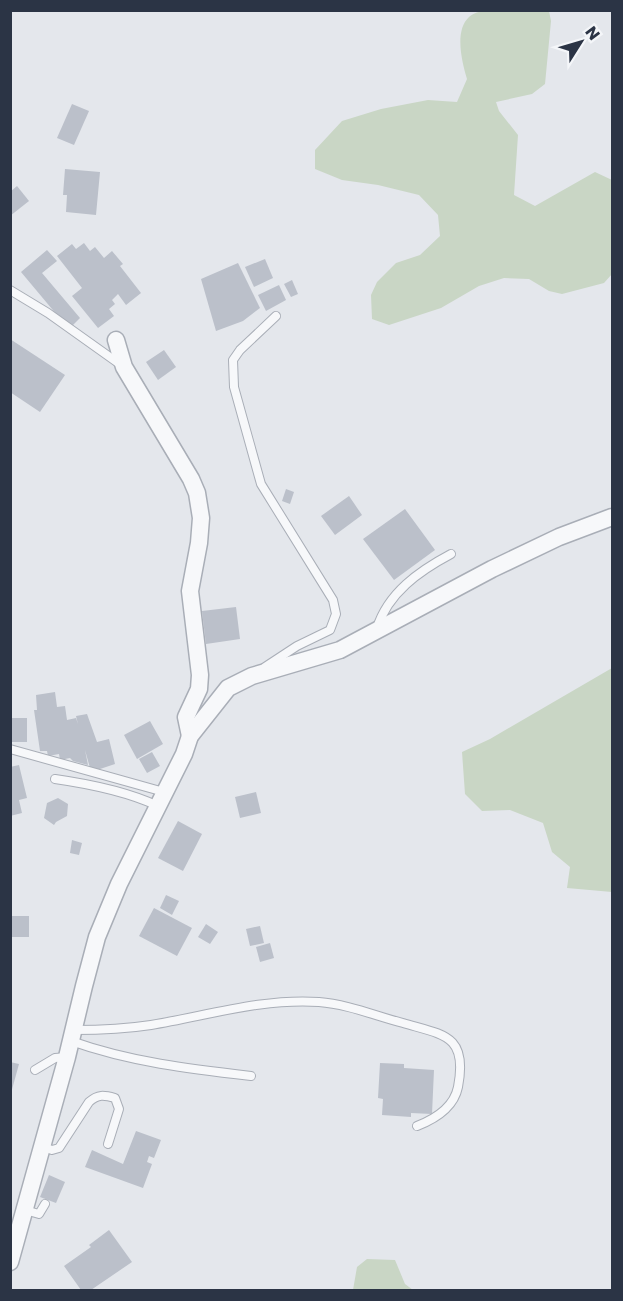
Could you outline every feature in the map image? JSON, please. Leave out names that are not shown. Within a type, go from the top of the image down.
[{"type":"street","points":[[116,340],[124,367],[191,479],[197,493],[201,518],[190,591],[200,675],[199,689],[186,717],[190,736]]},
{"type":"street","points":[[10,1262],[43,1148],[98,937],[119,884],[184,754],[190,736],[228,688],[252,676],[340,650],[492,568],[559,537],[612,517]]},
{"type":"lane","points":[[10,290],[48,313],[124,367]]},
{"type":"lane","points":[[252,676],[297,646],[330,630],[336,614],[333,600],[261,484],[234,387],[233,360],[240,350],[276,316]]},
{"type":"lane","points":[[376,632],[382,612],[389,601],[411,580],[451,554]]},
{"type":"lane","points":[[10,749],[161,799]]},
{"type":"lane","points":[[55,779],[92,784],[146,801],[161,799]]},
{"type":"lane","points":[[35,1070],[55,1058],[71,1043],[106,1030],[283,1002],[320,1002],[437,1033],[453,1040],[458,1049],[458,1088],[454,1098],[437,1117],[417,1126]]},
{"type":"lane","points":[[71,1043],[123,1057],[193,1070],[251,1076]]},
{"type":"lane","points":[[43,1148],[52,1150],[59,1148],[89,1102],[96,1096],[104,1095],[115,1098],[118,1109],[108,1144]]},
{"type":"lane","points":[[25,1210],[39,1214],[45,1204]]},
{"type":"green space","points":[[482,11],[549,11],[551,21],[545,84],[532,94],[496,102],[499,111],[518,135],[514,195],[535,206],[595,172],[612,180],[612,274],[604,283],[562,294],[549,291],[529,279],[504,278],[479,286],[441,308],[389,325],[372,319],[371,295],[377,282],[396,263],[420,255],[440,236],[438,215],[419,195],[378,185],[342,180],[315,169],[315,150],[342,121],[381,109],[428,100],[457,102],[467,79],[460,47],[462,30],[469,17]]},
{"type":"green space","points":[[612,668],[612,892],[567,888],[570,867],[552,852],[543,823],[510,810],[482,811],[465,794],[462,752],[490,739]]},
{"type":"green space","points":[[367,1259],[395,1260],[405,1284],[413,1290],[353,1290],[357,1267]]},
{"type":"building","points":[[72,104],[89,111],[74,145],[57,138]]},
{"type":"building","points":[[65,169],[100,172],[96,215],[66,212],[67,195],[63,195]]},
{"type":"building","points":[[17,186],[29,201],[10,216],[10,192]]},
{"type":"building","points":[[84,243],[90,251],[95,247],[104,258],[112,251],[123,264],[120,266],[141,293],[126,305],[118,294],[112,300],[115,304],[109,309],[114,316],[98,328],[72,296],[82,288],[57,256],[72,244],[76,249]]},
{"type":"building","points":[[47,250],[57,261],[42,273],[80,318],[72,326],[57,315],[21,272]]},
{"type":"building","points":[[265,259],[273,278],[254,287],[245,267]]},
{"type":"building","points":[[238,263],[260,308],[243,321],[216,331],[201,279]]},
{"type":"building","points":[[292,280],[298,294],[291,297],[284,284]]},
{"type":"building","points":[[279,285],[286,300],[266,311],[258,295]]},
{"type":"building","points":[[10,339],[65,375],[40,412],[10,392]]},
{"type":"building","points":[[164,350],[176,367],[158,380],[146,362]]},
{"type":"building","points":[[286,489],[294,492],[290,504],[282,501]]},
{"type":"building","points":[[349,496],[362,515],[335,535],[321,516]]},
{"type":"building","points":[[405,509],[435,550],[394,580],[363,539]]},
{"type":"building","points":[[236,607],[240,639],[206,644],[202,611]]},
{"type":"building","points":[[55,692],[57,707],[65,706],[67,720],[76,718],[78,724],[76,716],[87,714],[97,742],[109,739],[115,764],[97,770],[90,768],[85,750],[88,765],[70,758],[60,760],[59,754],[48,756],[47,751],[40,751],[34,710],[37,710],[36,695]]},
{"type":"building","points":[[10,718],[27,718],[27,742],[10,742]]},
{"type":"building","points":[[150,721],[163,744],[137,759],[124,735]]},
{"type":"building","points":[[152,752],[160,766],[147,773],[139,759]]},
{"type":"building","points":[[19,765],[27,798],[19,800],[22,813],[10,816],[10,767]]},
{"type":"building","points":[[256,792],[261,813],[240,818],[235,797]]},
{"type":"building","points":[[58,798],[68,804],[67,816],[54,825],[44,818],[47,803]]},
{"type":"building","points":[[178,821],[202,834],[183,871],[158,858]]},
{"type":"building","points":[[72,840],[82,843],[79,855],[70,853]]},
{"type":"building","points":[[166,895],[179,901],[172,915],[160,908]]},
{"type":"building","points":[[154,908],[192,928],[177,956],[139,936]]},
{"type":"building","points":[[10,916],[29,916],[29,937],[10,937]]},
{"type":"building","points":[[206,924],[218,932],[210,944],[198,937]]},
{"type":"building","points":[[260,926],[264,943],[250,946],[246,929]]},
{"type":"building","points":[[270,943],[274,958],[260,962],[256,947]]},
{"type":"building","points":[[10,1062],[19,1064],[11,1093],[10,1092]]},
{"type":"building","points":[[380,1063],[404,1064],[404,1068],[434,1070],[432,1114],[411,1113],[411,1117],[382,1115],[383,1099],[378,1098]]},
{"type":"building","points":[[136,1131],[161,1140],[154,1158],[149,1156],[147,1162],[152,1164],[143,1188],[85,1167],[92,1150],[123,1164]]},
{"type":"building","points":[[49,1175],[65,1182],[56,1203],[40,1197]]},
{"type":"building","points":[[109,1230],[132,1262],[91,1290],[81,1290],[64,1266],[91,1247],[89,1245]]}]
